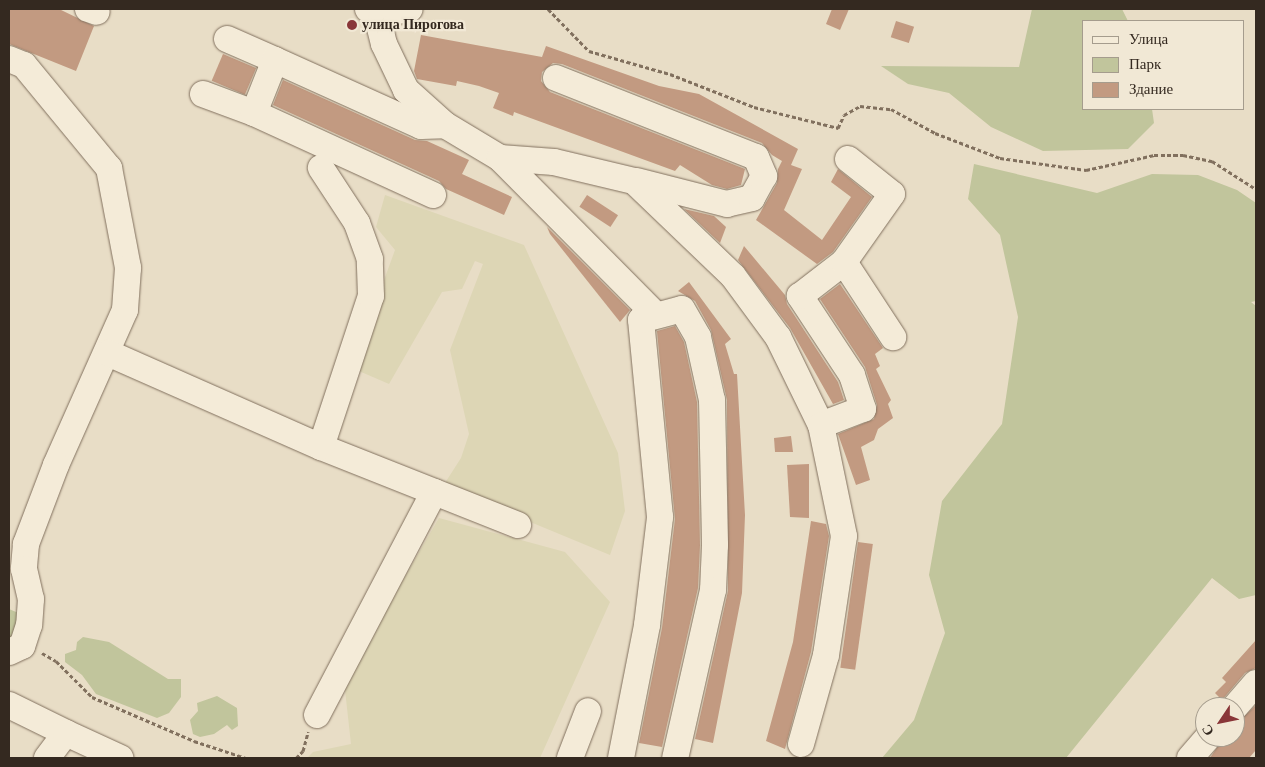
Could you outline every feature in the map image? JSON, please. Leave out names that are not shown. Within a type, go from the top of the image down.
[{"type":"street","points":[[410,9],[377,11],[384,44],[406,90],[445,125],[500,158],[656,315]]},
{"type":"street","points":[[227,39],[421,126],[445,125]]},
{"type":"street","points":[[9,59],[24,65],[109,168],[128,268],[125,310],[108,353],[56,465],[26,544],[24,570],[31,598],[29,625],[16,649]]},
{"type":"street","points":[[254,113],[275,60]]},
{"type":"street","points":[[500,158],[554,162],[727,204],[752,198],[764,176],[756,157],[556,78]]},
{"type":"street","points":[[203,94],[254,113],[433,195]]},
{"type":"street","points":[[821,425],[863,409],[852,375],[800,296],[844,262],[892,194],[848,159]]},
{"type":"street","points":[[321,168],[357,223],[370,259],[371,296],[321,447]]},
{"type":"street","points":[[634,181],[733,276],[778,337],[821,425],[844,536],[826,655],[801,744]]},
{"type":"street","points":[[844,262],[894,337]]},
{"type":"street","points":[[622,758],[647,625],[660,517],[641,320],[682,309],[691,321],[712,400],[715,545],[713,590],[675,758]]},
{"type":"street","points":[[108,353],[321,447],[518,525]]},
{"type":"street","points":[[317,715],[434,492]]},
{"type":"street","points":[[1244,697],[1256,683]]},
{"type":"street","points":[[9,705],[120,758]]},
{"type":"street","points":[[570,758],[588,712]]},
{"type":"street","points":[[47,758],[66,733]]},
{"type":"street","points":[[1190,758],[1199,747]]},
{"type":"path","points":[[548,9],[589,51],[670,74],[754,108],[838,128],[844,115],[860,106],[891,109],[935,132],[1000,158],[1086,170],[1154,155],[1183,155],[1212,162],[1256,189]]},
{"type":"path","points":[[16,649],[56,661],[92,697],[116,709],[246,758]]},
{"type":"path","points":[[296,758],[303,751],[317,715]]},
{"type":"shaded area","points":[[385,195],[524,245],[618,453],[625,511],[610,555],[443,486],[461,458],[469,434],[450,350],[483,264],[475,261],[462,289],[442,292],[389,384],[352,368],[395,250],[376,227]]},
{"type":"shaded area","points":[[439,518],[565,552],[610,602],[540,758],[307,758],[313,752],[351,744],[344,681]]},
{"type":"green space","points":[[1032,9],[1122,9],[1128,20],[1082,20],[1082,110],[1152,110],[1154,123],[1128,149],[1043,151],[991,127],[949,93],[908,84],[881,66],[1019,67]]},
{"type":"green space","points":[[974,164],[1097,193],[1152,174],[1198,175],[1237,190],[1256,203],[1256,301],[1251,302],[1256,306],[1256,595],[1239,599],[1212,578],[1066,758],[882,758],[914,720],[945,633],[929,575],[942,501],[1002,424],[1018,317],[1000,235],[968,199]]},
{"type":"green space","points":[[9,609],[23,615],[9,641]]},
{"type":"green space","points":[[83,637],[109,642],[168,679],[181,679],[181,697],[169,713],[157,718],[96,694],[82,675],[65,662],[65,654],[76,650],[77,642]]},
{"type":"green space","points":[[217,696],[237,708],[238,726],[232,730],[227,725],[214,734],[200,737],[193,734],[190,720],[198,711],[197,703]]},
{"type":"building","points":[[9,9],[59,9],[94,26],[76,71],[9,44]]},
{"type":"building","points":[[832,9],[849,9],[840,30],[826,24]]},
{"type":"building","points":[[896,21],[914,27],[909,43],[891,37]]},
{"type":"building","points":[[421,35],[542,57],[546,46],[659,86],[699,94],[798,149],[791,165],[802,169],[784,210],[822,240],[851,197],[831,182],[838,169],[872,197],[833,252],[817,264],[756,220],[777,183],[778,169],[782,161],[772,155],[762,143],[562,64],[553,63],[542,72],[541,81],[550,92],[745,169],[741,185],[727,189],[712,185],[680,165],[675,171],[514,112],[513,116],[493,108],[499,93],[457,81],[456,86],[417,79],[414,71]]},
{"type":"building","points":[[223,54],[256,68],[245,95],[212,81]]},
{"type":"building","points":[[283,80],[415,140],[427,141],[469,160],[462,174],[512,197],[504,215],[446,189],[439,181],[273,105]]},
{"type":"building","points":[[587,195],[618,215],[610,227],[579,207]]},
{"type":"building","points":[[684,209],[714,216],[726,227],[720,243]]},
{"type":"building","points":[[547,227],[630,310],[620,322],[550,234]]},
{"type":"building","points":[[744,246],[785,295],[787,304],[838,382],[844,400],[833,404],[790,328],[738,260]]},
{"type":"building","points":[[689,282],[731,339],[725,344],[734,374],[737,374],[745,515],[742,593],[713,743],[695,739],[728,591],[727,400],[711,330],[695,301],[678,291]]},
{"type":"building","points":[[840,284],[883,348],[875,354],[880,366],[876,369],[891,400],[888,404],[893,418],[878,429],[874,440],[861,447],[870,480],[856,485],[838,434],[874,419],[877,405],[865,367],[820,299]]},
{"type":"building","points":[[675,326],[684,342],[697,402],[700,545],[698,588],[662,747],[639,743],[662,628],[675,519],[657,331]]},
{"type":"building","points":[[791,436],[793,452],[775,452],[774,438]]},
{"type":"building","points":[[809,464],[809,518],[790,517],[787,465]]},
{"type":"building","points":[[811,521],[826,524],[829,536],[811,652],[785,749],[766,741],[793,642]]},
{"type":"building","points":[[858,542],[873,544],[855,670],[840,668]]},
{"type":"building","points":[[1256,640],[1256,668],[1245,673],[1225,697],[1219,697],[1215,693],[1226,682],[1222,678]]},
{"type":"building","points":[[1256,705],[1256,750],[1249,758],[1210,758],[1217,747],[1245,747],[1245,715]]},
{"type":"place","name":"улица Пирогова","points":[[352,25]]}]
